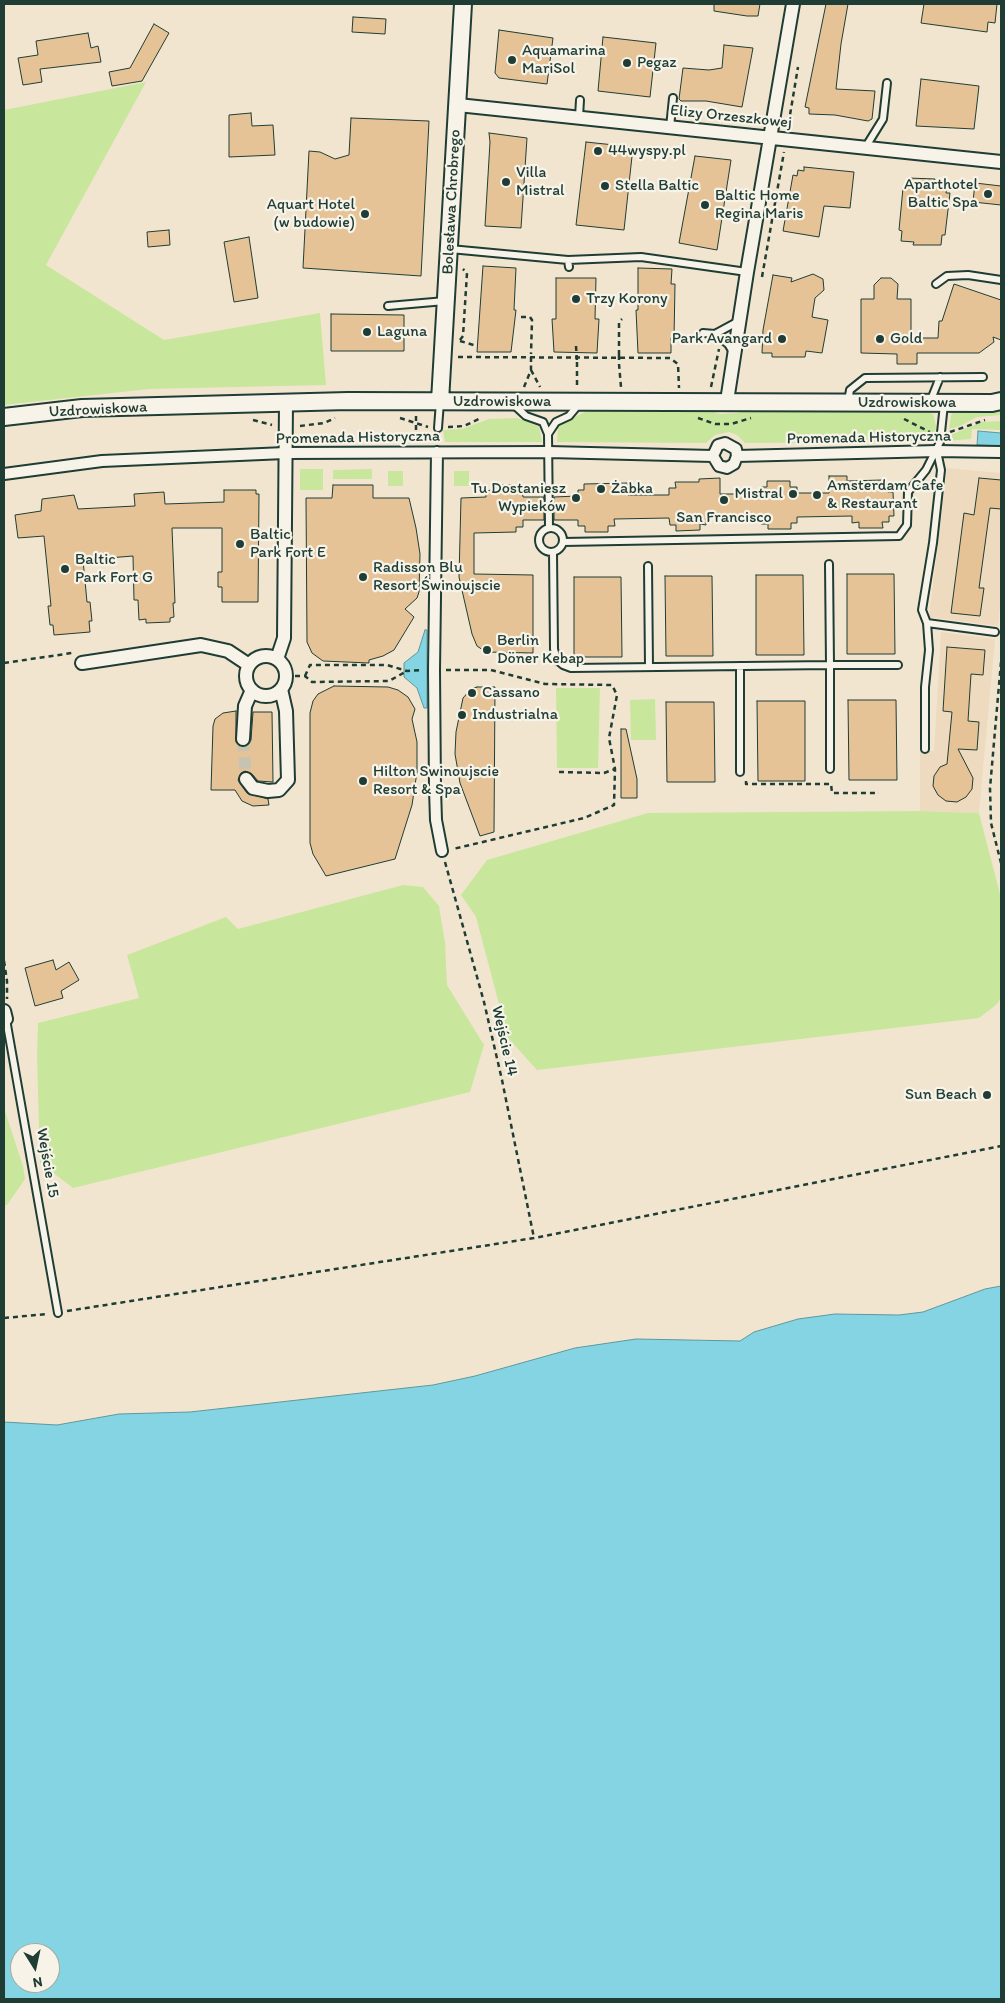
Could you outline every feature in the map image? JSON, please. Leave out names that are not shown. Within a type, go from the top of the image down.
[{"type":"street","name":"Bolesława Chrobrego","points":[[440,401],[463,4]]},
{"type":"street","points":[[727,401],[733,353],[793,4]]},
{"type":"street","name":"Elizy Orzeszkowej","points":[[458,105],[1001,162]]},
{"type":"street","name":"Uzdrowiskowa","points":[[4,417],[82,408],[416,401],[512,402],[579,396],[848,403],[992,404],[1001,401]]},
{"type":"street","points":[[277,659],[284,638],[286,403]]},
{"type":"street","points":[[713,456],[718,445],[726,443],[736,449],[738,456]]},
{"type":"street","name":"Promenada Historyczna","points":[[4,474],[102,461],[285,453],[549,452],[713,456],[716,464],[723,468],[731,466],[738,456],[937,451],[1001,452]]},
{"type":"street","points":[[437,452],[434,670],[436,820],[442,851]]},
{"type":"street","points":[[78,658],[201,645],[228,650],[249,665]]},
{"type":"street","points":[[266,656],[277,659],[284,666],[286,676],[281,689],[276,693],[264,696],[252,690],[246,676],[249,665],[260,657],[266,656]]},
{"type":"street","points":[[246,779],[253,788],[268,791],[279,790],[288,780],[286,711],[281,689]]},
{"type":"street","points":[[243,739],[245,706],[252,690]]},
{"type":"lane","points":[[865,148],[883,119],[887,83]]},
{"type":"lane","points":[[670,127],[673,98]]},
{"type":"lane","points":[[579,118],[580,100]]},
{"type":"lane","points":[[450,249],[568,260],[641,257],[747,272]]},
{"type":"lane","points":[[568,260],[569,267]]},
{"type":"lane","points":[[936,284],[946,276],[968,275],[1001,280]]},
{"type":"lane","points":[[388,306],[446,301]]},
{"type":"lane","points":[[715,334],[739,321]]},
{"type":"lane","points":[[703,333],[715,334],[728,344],[733,353]]},
{"type":"lane","points":[[563,542],[892,537],[905,531],[907,525],[908,492],[926,470],[937,451],[942,432],[937,403],[940,377]]},
{"type":"lane","points":[[848,403],[850,390],[865,378],[983,377]]},
{"type":"lane","points":[[548,434],[556,422],[568,416],[579,396]]},
{"type":"lane","points":[[438,428],[440,401]]},
{"type":"lane","points":[[512,402],[526,416],[543,422],[548,434],[549,528]]},
{"type":"lane","points":[[925,749],[925,687],[929,650],[927,623],[922,610],[933,543],[941,470],[937,451]]},
{"type":"lane","points":[[549,528],[560,531],[563,542],[560,548],[553,552],[544,549],[540,542],[542,533],[549,528]]},
{"type":"lane","points":[[553,552],[554,649],[557,660],[571,668],[898,665]]},
{"type":"lane","points":[[829,564],[830,769]]},
{"type":"lane","points":[[648,566],[649,667]]},
{"type":"lane","points":[[927,623],[995,632]]},
{"type":"lane","points":[[740,666],[740,772]]},
{"type":"lane","name":"Wejście 15","points":[[5,1015],[58,1313]]},
{"type":"path","points":[[760,285],[789,121]]},
{"type":"path","points":[[521,317],[530,317],[532,320],[531,370],[524,388]]},
{"type":"path","points":[[621,389],[619,322],[622,319]]},
{"type":"path","points":[[461,343],[478,346]]},
{"type":"path","points":[[576,346],[579,396]]},
{"type":"path","points":[[454,358],[670,358],[678,364],[679,389]]},
{"type":"path","points":[[531,370],[541,389]]},
{"type":"path","points":[[416,401],[416,452]]},
{"type":"path","points":[[438,428],[464,426],[484,416]]},
{"type":"path","points":[[692,416],[715,424],[730,424],[757,416]]},
{"type":"path","points":[[896,419],[904,419],[929,432],[961,430],[980,420],[988,420]]},
{"type":"path","points":[[4,664],[78,658]]},
{"type":"path","points":[[1001,662],[990,788],[991,823],[1001,863]]},
{"type":"path","points":[[305,676],[310,665],[387,665],[407,671],[491,670],[545,684],[612,685],[616,695],[609,738],[615,769],[614,805],[584,818],[467,845]]},
{"type":"path","points":[[286,676],[305,676],[312,682],[388,681],[407,671]]},
{"type":"path","points":[[559,772],[604,773],[615,769]]},
{"type":"path","points":[[746,782],[746,784],[832,783],[832,793],[879,793]]},
{"type":"path","name":"Wejście 14","points":[[442,851],[484,1002],[534,1238]]},
{"type":"path","points":[[4,961],[7,981],[5,1015]]},
{"type":"path","points":[[4,1318],[58,1313],[534,1238],[1001,1146]]},
{"type":"shaded area","points":[[947,468],[1001,473],[1001,596],[998,626],[929,617]]},
{"type":"shaded area","points":[[941,632],[995,639],[979,813],[920,811],[920,751],[934,751]]},
{"type":"green space","points":[[146,82],[46,265],[164,340],[320,313],[326,385],[149,389],[4,405],[4,110]]},
{"type":"green space","points":[[589,410],[708,410],[720,414],[738,413],[744,410],[928,412],[933,414],[936,426],[934,442],[745,443],[737,435],[729,432],[715,435],[706,443],[557,442],[558,427],[562,423]]},
{"type":"green space","points":[[952,411],[1001,411],[1001,415],[977,417],[960,426],[949,429]]},
{"type":"green space","points":[[517,418],[539,426],[542,442],[445,442],[443,430],[462,429],[489,419]]},
{"type":"green space","points":[[1001,421],[1001,430],[972,429],[971,439],[947,441],[948,436],[982,422]]},
{"type":"green space","points":[[300,469],[323,469],[323,490],[300,490]]},
{"type":"green space","points":[[372,469],[372,479],[333,479],[333,470]]},
{"type":"green space","points":[[388,471],[403,471],[403,486],[388,486]]},
{"type":"green space","points":[[454,471],[469,471],[469,486],[454,486]]},
{"type":"green space","points":[[556,688],[600,688],[598,768],[557,768]]},
{"type":"green space","points":[[655,699],[656,740],[631,740],[630,700]]},
{"type":"green space","points":[[920,811],[979,813],[1001,898],[1001,998],[996,1005],[979,1018],[537,1070],[508,1038],[476,917],[461,895],[487,860],[648,813]]},
{"type":"green space","points":[[403,885],[423,887],[439,906],[445,943],[447,985],[484,1045],[470,1092],[73,1188],[40,1163],[38,1023],[139,998],[127,955],[226,917],[238,929]]},
{"type":"green space","points":[[4,1108],[23,1166],[25,1179],[7,1205],[4,1206]]},
{"type":"water","points":[[978,431],[1001,433],[1001,446],[977,445]]},
{"type":"water","points":[[425,630],[427,630],[427,708],[424,708],[417,688],[404,677],[404,663],[418,652]]},
{"type":"water","points":[[1001,1286],[1001,1999],[4,1999],[4,1422],[57,1425],[119,1414],[190,1412],[433,1385],[475,1376],[575,1348],[636,1339],[740,1341],[754,1332],[798,1319],[835,1314],[899,1315],[923,1312],[985,1289]]},
{"type":"building","points":[[714,4],[760,4],[758,16],[747,16],[714,11]]},
{"type":"building","points":[[826,4],[848,4],[836,89],[875,91],[872,119],[868,121],[835,115],[809,114],[809,108],[805,107]]},
{"type":"building","points":[[924,4],[997,4],[995,23],[988,22],[987,32],[921,23]]},
{"type":"building","points":[[353,17],[386,19],[385,34],[352,32]]},
{"type":"building","points":[[154,24],[169,33],[142,81],[112,86],[109,72],[130,68]]},
{"type":"building","points":[[499,30],[553,38],[547,84],[499,78],[495,73]]},
{"type":"building","points":[[88,33],[91,48],[98,46],[101,62],[40,69],[42,82],[23,85],[18,58],[38,55],[36,41]]},
{"type":"building","name":"Pegaz","points":[[603,37],[656,43],[650,97],[598,91]]},
{"type":"building","points":[[724,45],[753,48],[742,107],[706,101],[681,101],[679,99],[683,68],[709,70],[722,68]]},
{"type":"building","points":[[921,79],[979,86],[974,129],[916,126]]},
{"type":"building","points":[[251,113],[252,126],[273,125],[275,155],[229,157],[229,115]]},
{"type":"building","name":"Aquart Hotel (w budowie)","points":[[351,118],[429,121],[421,276],[303,268],[309,151],[320,152],[335,159],[349,155]]},
{"type":"building","name":"Villa Mistral","points":[[489,133],[527,138],[521,228],[485,226]]},
{"type":"building","name":"Stella Baltic","points":[[586,142],[633,147],[624,230],[576,225]]},
{"type":"building","name":"Baltic Home Regina Maris","points":[[695,156],[731,160],[717,250],[679,243]]},
{"type":"building","points":[[804,167],[854,172],[850,208],[824,206],[819,237],[783,231],[793,175],[797,176],[798,170],[804,171]]},
{"type":"building","points":[[908,178],[935,179],[935,181],[947,183],[946,193],[950,193],[945,235],[942,235],[941,245],[913,245],[914,242],[901,241],[902,231],[899,230],[903,188],[907,188]]},
{"type":"building","name":"Aparthotel Baltic Spa","points":[[975,183],[1001,186],[1001,205],[973,202]]},
{"type":"building","points":[[169,230],[170,245],[148,247],[147,232]]},
{"type":"building","points":[[249,237],[258,298],[234,302],[224,242]]},
{"type":"building","points":[[483,266],[516,268],[514,310],[516,310],[511,352],[477,352]]},
{"type":"building","name":"Trzy Korony","points":[[638,268],[672,269],[671,284],[675,284],[674,338],[671,338],[671,353],[638,353],[636,310],[638,310]]},
{"type":"building","points":[[813,274],[823,279],[824,290],[815,298],[812,317],[828,320],[822,353],[806,351],[805,357],[772,357],[772,353],[762,353],[763,330],[773,275],[792,278],[791,282]]},
{"type":"building","name":"Trzy Korony","points":[[556,278],[596,278],[595,319],[599,319],[597,353],[554,352],[552,319],[556,319]]},
{"type":"building","points":[[881,278],[891,278],[898,284],[897,299],[911,299],[911,338],[938,338],[939,321],[942,321],[954,284],[1001,300],[1001,340],[993,337],[994,342],[979,353],[917,353],[917,364],[897,364],[897,354],[861,353],[861,299],[874,299],[874,285]]},
{"type":"building","points":[[331,314],[404,315],[404,351],[331,351]]},
{"type":"building","points":[[829,476],[847,476],[847,481],[882,480],[882,486],[888,486],[888,492],[893,492],[894,516],[889,516],[889,522],[882,522],[883,528],[859,528],[859,522],[852,523],[852,516],[797,517],[797,523],[791,523],[791,529],[768,529],[768,524],[761,524],[761,517],[706,518],[706,525],[700,524],[700,530],[676,531],[676,525],[670,525],[669,518],[614,519],[615,526],[608,526],[608,532],[585,532],[585,526],[578,526],[578,520],[554,520],[554,497],[578,496],[578,490],[584,490],[584,484],[628,483],[628,495],[669,495],[669,488],[676,488],[675,482],[699,482],[699,479],[720,478],[720,494],[761,494],[761,487],[767,487],[767,481],[790,481],[790,487],[797,487],[797,493],[829,493]]},
{"type":"building","points":[[979,478],[1001,480],[1001,509],[990,508],[979,588],[984,588],[980,616],[951,613],[964,513],[974,515]]},
{"type":"building","name":"Radisson Blu Resort Świnoujscie","points":[[333,485],[373,485],[373,498],[409,498],[416,528],[420,554],[419,592],[417,598],[405,609],[414,617],[394,650],[369,660],[369,663],[323,661],[312,653],[307,642],[306,498],[332,498]]},
{"type":"building","points":[[492,485],[516,485],[516,490],[522,490],[523,497],[544,497],[544,520],[523,520],[523,527],[516,527],[516,532],[474,533],[474,574],[533,575],[533,653],[486,652],[477,646],[472,634],[459,577],[461,498],[486,497],[486,491],[492,490]]},
{"type":"building","points":[[224,490],[256,490],[256,494],[259,494],[258,602],[222,602],[222,587],[218,587],[218,572],[222,572],[222,528],[172,528],[175,603],[173,603],[174,617],[170,618],[170,622],[146,623],[146,619],[139,620],[138,600],[134,600],[133,556],[83,560],[87,602],[90,602],[92,621],[89,621],[90,632],[54,635],[53,625],[50,625],[48,606],[51,606],[44,536],[18,538],[15,515],[41,511],[42,499],[74,495],[78,509],[135,506],[134,494],[164,492],[165,504],[224,502]]},
{"type":"building","points":[[847,574],[894,574],[895,654],[847,654]]},
{"type":"building","points":[[756,575],[803,575],[804,655],[756,655]]},
{"type":"building","points":[[665,576],[712,576],[713,656],[666,656]]},
{"type":"building","points":[[574,577],[621,577],[622,657],[574,657]]},
{"type":"building","points":[[947,647],[985,650],[983,675],[971,674],[968,721],[979,722],[977,750],[958,749],[973,778],[972,789],[966,797],[957,802],[946,801],[938,795],[933,786],[934,776],[940,767],[947,764],[952,712],[943,711]]},
{"type":"building","name":"Hilton Swinoujscie Resort & Spa","points":[[334,686],[388,687],[398,690],[408,697],[415,709],[412,719],[417,742],[417,772],[412,805],[395,859],[326,876],[313,854],[310,843],[310,713],[313,701],[318,694]]},
{"type":"building","points":[[495,687],[494,832],[480,836],[460,783],[455,754],[456,732],[463,698],[471,689]]},
{"type":"building","points":[[848,700],[896,700],[897,780],[849,780]]},
{"type":"building","points":[[757,701],[805,701],[805,781],[758,781]]},
{"type":"building","points":[[666,702],[714,702],[715,782],[667,782]]},
{"type":"building","points":[[236,711],[236,742],[243,747],[247,746],[251,740],[253,712],[272,712],[273,782],[258,781],[252,774],[245,771],[241,773],[238,780],[247,793],[268,799],[269,805],[253,806],[242,801],[235,790],[211,790],[213,726],[215,719],[223,713]]},
{"type":"building","points":[[621,729],[626,729],[637,779],[637,798],[621,798]]},
{"type":"building","points":[[53,960],[56,970],[69,962],[79,980],[61,991],[63,998],[35,1006],[25,968]]},
{"type":"tunnel","points":[[243,739],[246,779]]},
{"type":"place","name":"Aquamarina MariSol","points":[[512,60]]},
{"type":"place","name":"Pegaz","points":[[627,63]]},
{"type":"place","name":"44wyspy.pl","points":[[598,151]]},
{"type":"place","name":"Villa Mistral","points":[[506,182]]},
{"type":"place","name":"Stella Baltic","points":[[605,186]]},
{"type":"place","name":"Aparthotel Baltic Spa","points":[[988,194]]},
{"type":"place","name":"Baltic Home Regina Maris","points":[[705,205]]},
{"type":"place","name":"Aquart Hotel (w budowie)","points":[[365,214]]},
{"type":"place","name":"Trzy Korony","points":[[576,299]]},
{"type":"place","name":"Laguna","points":[[367,332]]},
{"type":"place","name":"Park Avangard","points":[[782,339]]},
{"type":"place","name":"Gold","points":[[880,339]]},
{"type":"place","name":"Żabka","points":[[601,489]]},
{"type":"place","name":"Mistral","points":[[793,494]]},
{"type":"place","name":"Amsterdam Cafe & Restaurant","points":[[817,495]]},
{"type":"place","name":"Tu Dostaniesz Wypieków","points":[[576,498]]},
{"type":"place","name":"San Francisco","points":[[724,500]]},
{"type":"place","name":"Baltic Park Fort E","points":[[240,544]]},
{"type":"place","name":"Baltic Park Fort G","points":[[65,569]]},
{"type":"place","name":"Radisson Blu Resort Świnoujscie","points":[[363,577]]},
{"type":"place","name":"Berlin Döner Kebap","points":[[487,650]]},
{"type":"place","name":"Cassano","points":[[472,693]]},
{"type":"place","name":"Industrialna","points":[[462,715]]},
{"type":"place","name":"Hilton Swinoujscie Resort & Spa","points":[[363,781]]},
{"type":"place","name":"Sun Beach","points":[[987,1095]]}]
